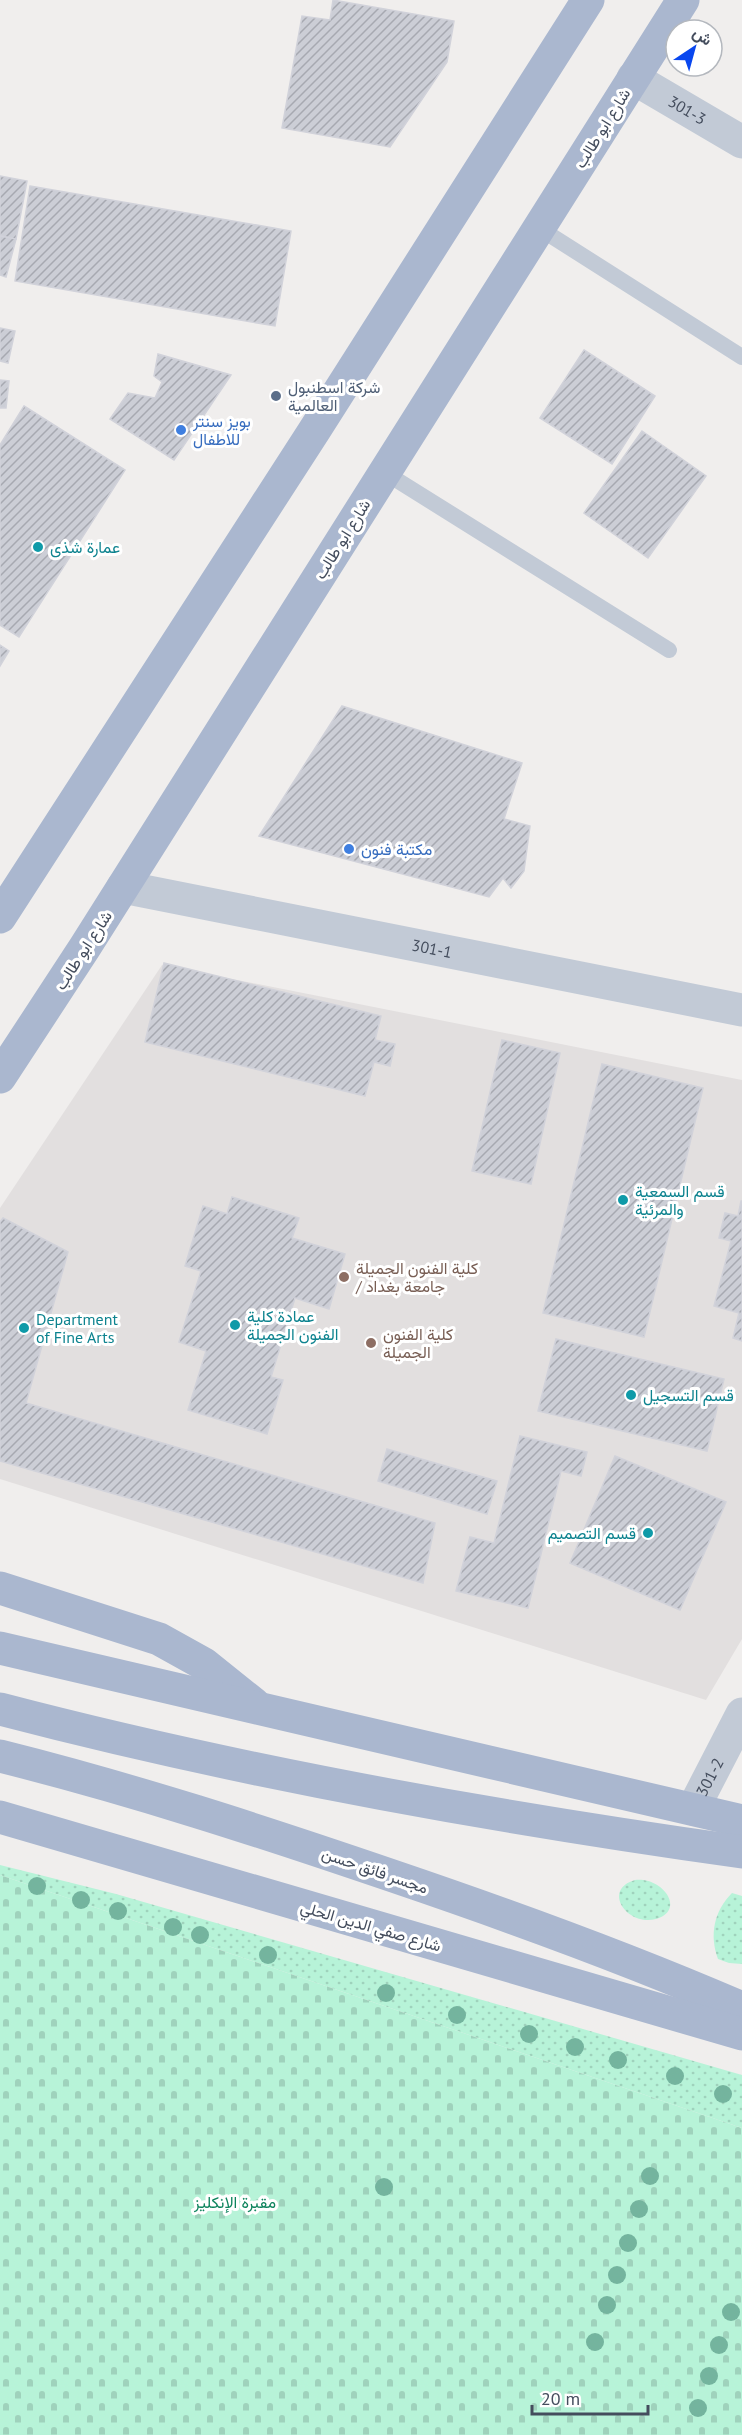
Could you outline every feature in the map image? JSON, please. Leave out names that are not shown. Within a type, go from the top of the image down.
[{"type":"main road","points":[[0,917],[314,431],[588,0]]},
{"type":"main road","name":"شارع ابو طالب","points":[[0,1077],[123,887],[682,0]]},
{"type":"main road","points":[[0,1588],[159,1639],[204,1664],[261,1709]]},
{"type":"main road","points":[[0,1648],[742,1821]]},
{"type":"main road","points":[[0,1709],[74,1729],[295,1778],[544,1823],[742,1852]]},
{"type":"main road","name":"مجسر فائق حسن","points":[[0,1756],[64,1772],[282,1838],[518,1920],[742,2008]]},
{"type":"main road","name":"شارع صفي الدين الحلي","points":[[0,1817],[742,2034]]},
{"type":"street","name":"301-3","points":[[633,78],[742,142]]},
{"type":"street","name":"301-1","points":[[123,887],[742,1010]]},
{"type":"street","name":"301-2","points":[[693,1809],[742,1714]]},
{"type":"lane","points":[[539,228],[742,357]]},
{"type":"lane","points":[[384,472],[669,650]]},
{"type":"shaded area","name":"كلية الفنون الجميلة","points":[[162,965],[742,1080],[742,1639],[706,1700],[0,1479],[0,1208]]},
{"type":"green space","points":[[0,1865],[116,1894],[742,2075],[742,2128],[0,1875]]},
{"type":"green space","name":"مقبرة الإنكليز","points":[[0,1875],[742,2128],[742,2435],[0,2435]]},
{"type":"green space","points":[[635,1880],[645,1880],[655,1884],[668,1895],[669,1909],[665,1915],[656,1919],[636,1918],[622,1906],[619,1899],[620,1891],[625,1885]]},
{"type":"green space","points":[[732,1893],[742,1896],[742,1964],[718,1959],[715,1950],[714,1932],[717,1915]]},
{"type":"building","points":[[333,0],[454,21],[447,62],[390,147],[282,128],[302,16],[330,20]]},
{"type":"building","points":[[0,176],[27,181],[16,239],[0,236]]},
{"type":"building","points":[[30,186],[291,231],[275,326],[15,281]]},
{"type":"building","points":[[0,236],[16,239],[6,277],[0,275]]},
{"type":"building","points":[[0,328],[15,331],[8,363],[0,361]]},
{"type":"building","points":[[584,350],[655,396],[612,464],[540,418]]},
{"type":"building","points":[[158,354],[231,375],[174,460],[110,419],[128,393],[155,398],[162,382],[154,376]]},
{"type":"building","points":[[0,380],[9,381],[6,408],[0,408]]},
{"type":"building","name":"عمارة شذى","points":[[24,406],[125,470],[19,637],[0,625],[0,445]]},
{"type":"building","points":[[642,431],[706,476],[648,558],[584,513]]},
{"type":"building","points":[[0,645],[9,651],[0,666]]},
{"type":"building","points":[[342,706],[522,763],[504,819],[530,826],[524,871],[511,888],[503,878],[489,897],[259,836]]},
{"type":"building","points":[[164,963],[381,1016],[375,1040],[395,1044],[390,1066],[374,1062],[365,1096],[145,1042]]},
{"type":"building","points":[[502,1040],[560,1053],[531,1184],[472,1171]]},
{"type":"building","name":"قسم السمعية والمرئية","points":[[602,1064],[703,1088],[644,1337],[543,1313]]},
{"type":"building","name":"عمادة كلية الفنون الجميلة","points":[[232,1197],[299,1218],[292,1238],[345,1254],[329,1309],[295,1298],[271,1377],[283,1380],[267,1434],[188,1410],[206,1351],[179,1342],[201,1271],[185,1266],[203,1206],[227,1214]]},
{"type":"building","points":[[741,1201],[742,1341],[733,1338],[739,1313],[714,1306],[731,1241],[719,1238],[725,1213],[738,1216]]},
{"type":"building","name":"Department of Fine Arts","points":[[3,1218],[68,1252],[26,1403],[435,1523],[423,1583],[0,1461],[0,1222]]},
{"type":"building","name":"قسم التسجيل","points":[[556,1339],[724,1379],[707,1451],[538,1411]]},
{"type":"building","points":[[520,1436],[587,1452],[581,1476],[561,1471],[528,1608],[456,1591],[470,1537],[494,1543]]},
{"type":"building","points":[[387,1449],[497,1481],[487,1514],[378,1481]]},
{"type":"building","name":"قسم التصميم","points":[[615,1456],[726,1502],[680,1610],[570,1563]]},
{"type":"place","name":"شركة اسطنبول العالمية","points":[[276,396]]},
{"type":"place","name":"بويز سنتر للاطفال","points":[[181,430]]},
{"type":"place","name":"عمارة شذى","points":[[38,547]]},
{"type":"place","name":"مكتبة فنون","points":[[349,849]]},
{"type":"place","name":"قسم السمعية والمرئية","points":[[623,1200]]},
{"type":"place","name":"كلية الفنون الجميلة / جامعة بغداد","points":[[344,1277]]},
{"type":"place","name":"عمادة كلية الفنون الجميلة","points":[[235,1325]]},
{"type":"place","name":"Department of Fine Arts","points":[[24,1328]]},
{"type":"place","name":"كلية الفنون الجميلة","points":[[371,1343]]},
{"type":"place","name":"قسم التسجيل","points":[[631,1395]]},
{"type":"place","name":"قسم التصميم","points":[[648,1533]]}]
